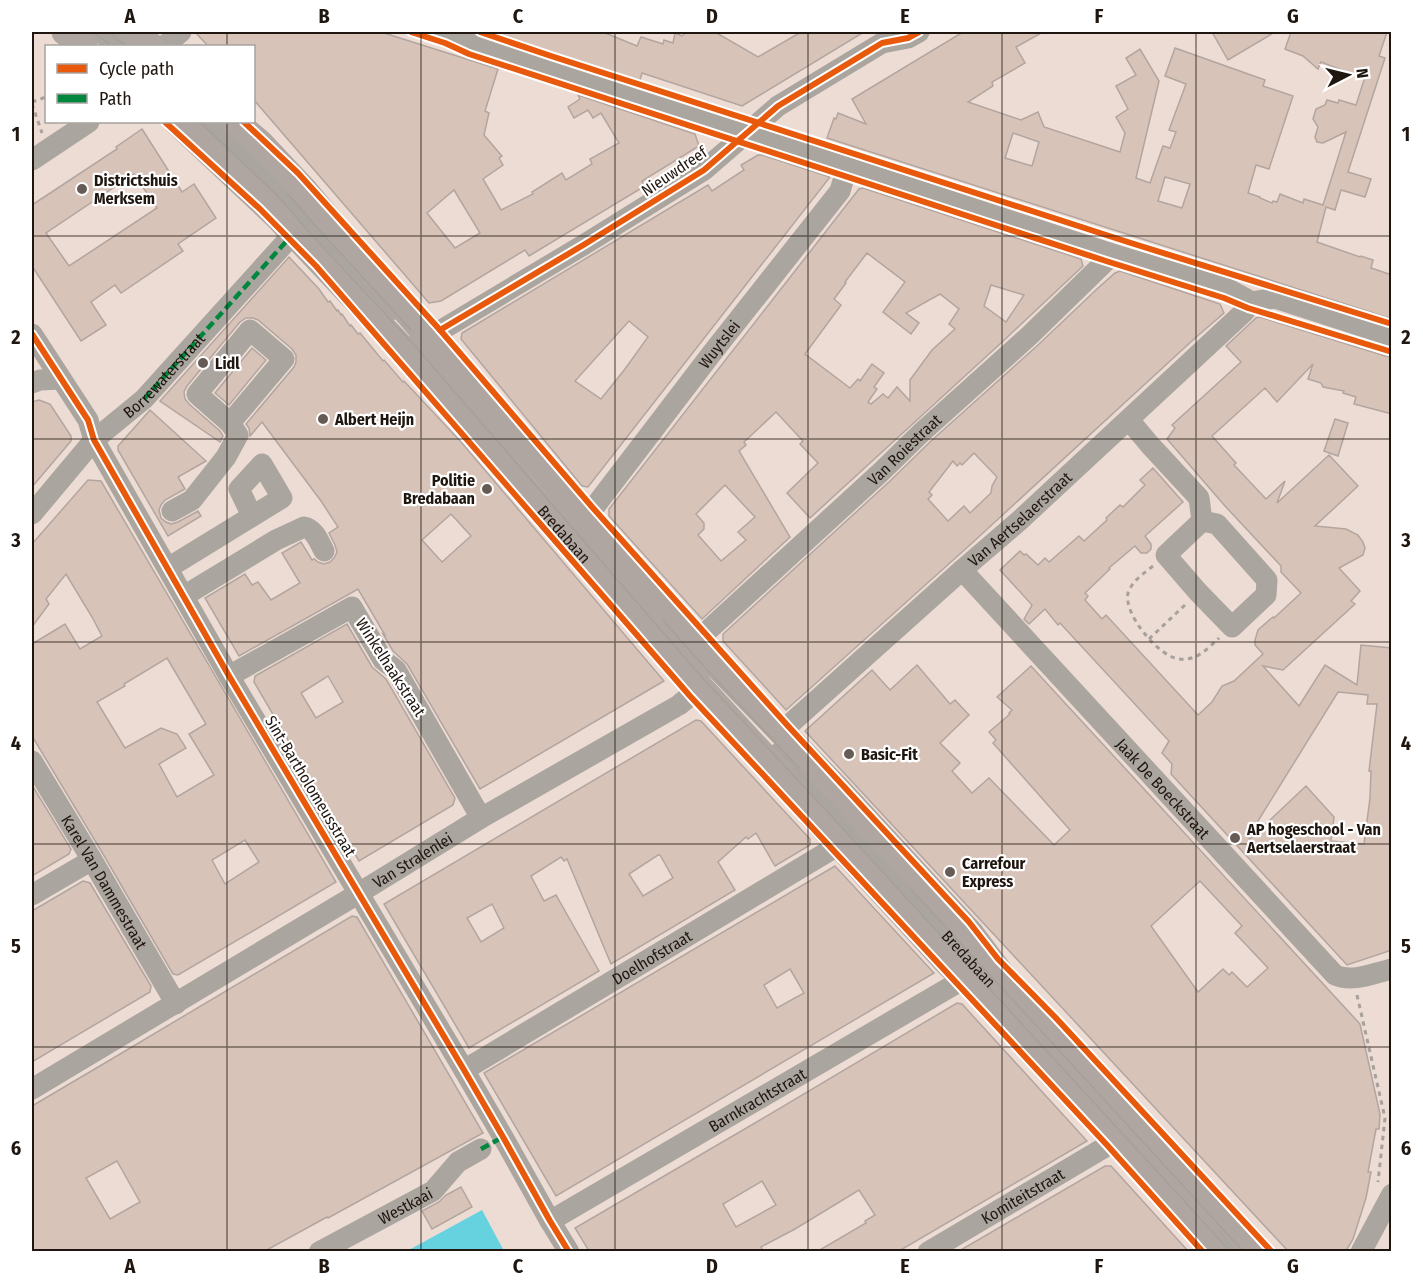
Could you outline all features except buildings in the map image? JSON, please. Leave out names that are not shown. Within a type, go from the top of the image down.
[{"type":"main road","points":[[65,32],[83,45]]},
{"type":"main road","points":[[133,32],[150,45]]},
{"type":"main road","name":"Bredabaan","points":[[178,123],[294,233],[417,344],[585,518],[678,625],[698,666],[781,732],[839,791],[971,934],[1004,978],[1256,1251]]},
{"type":"main road","name":"Bredabaan","points":[[237,123],[293,178],[346,241],[417,344],[433,381],[528,493],[698,666],[812,816],[944,959],[991,1001],[1203,1232],[1215,1251]]},
{"type":"street","points":[[100,32],[118,45]]},
{"type":"street","points":[[165,45],[182,32]]},
{"type":"street","points":[[444,32],[473,45],[1227,290],[1252,302],[1275,298],[1392,336]]},
{"type":"street","name":"Nieuwdreef","points":[[417,344],[704,170],[778,106],[882,43],[908,38],[919,32]]},
{"type":"street","points":[[40,154],[87,123]]},
{"type":"street","points":[[207,123],[279,191],[417,344]]},
{"type":"street","name":"Wuytslei","points":[[585,518],[840,191],[847,167]]},
{"type":"street","points":[[279,191],[294,233]]},
{"type":"street","name":"Borrewaterstraat","points":[[32,514],[94,440],[144,399],[294,233]]},
{"type":"street","name":"Van Roiestraat","points":[[698,666],[705,634],[1029,336],[1106,261],[1109,253]]},
{"type":"street","name":"Van Aertselaerstraat","points":[[781,732],[1019,521],[1243,313],[1252,302]]},
{"type":"street","name":"Sint-Bartholomeusstraat","points":[[32,334],[88,420],[94,440],[158,519],[168,568],[569,1251]]},
{"type":"street","points":[[32,383],[40,380],[61,379]]},
{"type":"street","points":[[1129,420],[1199,498],[1202,521]]},
{"type":"street","points":[[158,519],[192,500],[226,457],[238,435],[230,423]]},
{"type":"street","points":[[168,568],[252,516]]},
{"type":"street","points":[[1202,521],[1217,524],[1267,580],[1266,595],[1232,627],[1166,555],[1202,521]]},
{"type":"street","points":[[184,596],[276,540],[304,527],[309,528],[316,536],[324,551]]},
{"type":"street","name":"Jaak De Boeckstraat","points":[[962,570],[1335,975],[1342,978],[1354,978]]},
{"type":"street","name":"Winkelhaakstraat","points":[[230,676],[352,608],[383,660],[396,670],[481,818]]},
{"type":"street","name":"Van Stralenlei","points":[[32,1089],[359,894],[481,818],[679,705],[690,696],[698,666]]},
{"type":"street","name":"Bredabaan","points":[[698,666],[1237,1251]]},
{"type":"street","name":"Karel Van Dammestraat","points":[[32,761],[176,1004]]},
{"type":"street","name":"Doelhofstraat","points":[[464,1070],[839,845]]},
{"type":"street","points":[[32,895],[92,860]]},
{"type":"street","points":[[1354,978],[1385,971]]},
{"type":"street","name":"Barnkrachtstraat","points":[[550,1221],[964,979]]},
{"type":"street","name":"Komiteitstraat","points":[[928,1251],[1117,1140]]},
{"type":"street","name":"Westkaai","points":[[319,1251],[433,1191],[458,1162],[481,1149]]},
{"type":"street","points":[[1361,1251],[1384,1190]]},
{"type":"path","points":[[32,103],[40,154]]},
{"type":"path","points":[[1166,555],[1133,582],[1127,595],[1129,609],[1149,639],[1167,655],[1179,659],[1189,658],[1200,655],[1232,627]]},
{"type":"path","points":[[1149,639],[1198,592]]},
{"type":"path","points":[[1354,978],[1385,1118],[1384,1190]]},
{"type":"water","points":[[482,1210],[504,1251],[407,1251]]},
{"type":"tram line","points":[[93,32],[111,45]]},
{"type":"tram line","points":[[108,32],[125,45]]},
{"type":"tram line","points":[[201,123],[276,194],[415,346],[699,674],[1231,1252]]},
{"type":"tram line","points":[[288,194],[411,330]]},
{"type":"tram line","points":[[663,620],[799,768]]},
{"type":"tram line","points":[[911,889],[1244,1252]]},
{"type":"marked path","points":[[144,399],[292,235]]},
{"type":"marked path","points":[[481,1149],[503,1137]]},
{"type":"cycle path","points":[[411,32],[469,54],[1224,298],[1248,308],[1392,352]]},
{"type":"cycle path","points":[[480,32],[1131,243],[1392,324]]},
{"type":"cycle path","points":[[440,330],[704,170],[778,106],[882,43],[908,38],[919,32]]},
{"type":"cycle path","points":[[166,123],[260,209],[316,266],[690,696],[1107,1145],[1203,1252]]},
{"type":"cycle path","points":[[245,123],[298,173],[440,330],[593,508],[788,726],[969,922],[998,959],[1055,1017],[1272,1252]]},
{"type":"cycle path","points":[[32,334],[88,420],[94,440],[229,676],[464,1070],[569,1252]]},
{"type":"place","name":"Districtshuis Merksem","points":[[82,189]]},
{"type":"place","name":"Lidl","points":[[203,363]]},
{"type":"place","name":"Albert Heijn","points":[[323,419]]},
{"type":"place","name":"Politie Bredabaan","points":[[487,489]]},
{"type":"place","name":"Basic-Fit","points":[[849,754]]},
{"type":"place","name":"AP hogeschool - Van Aertselaerstraat","points":[[1235,838]]},
{"type":"place","name":"Carrefour Express","points":[[950,872]]}]
